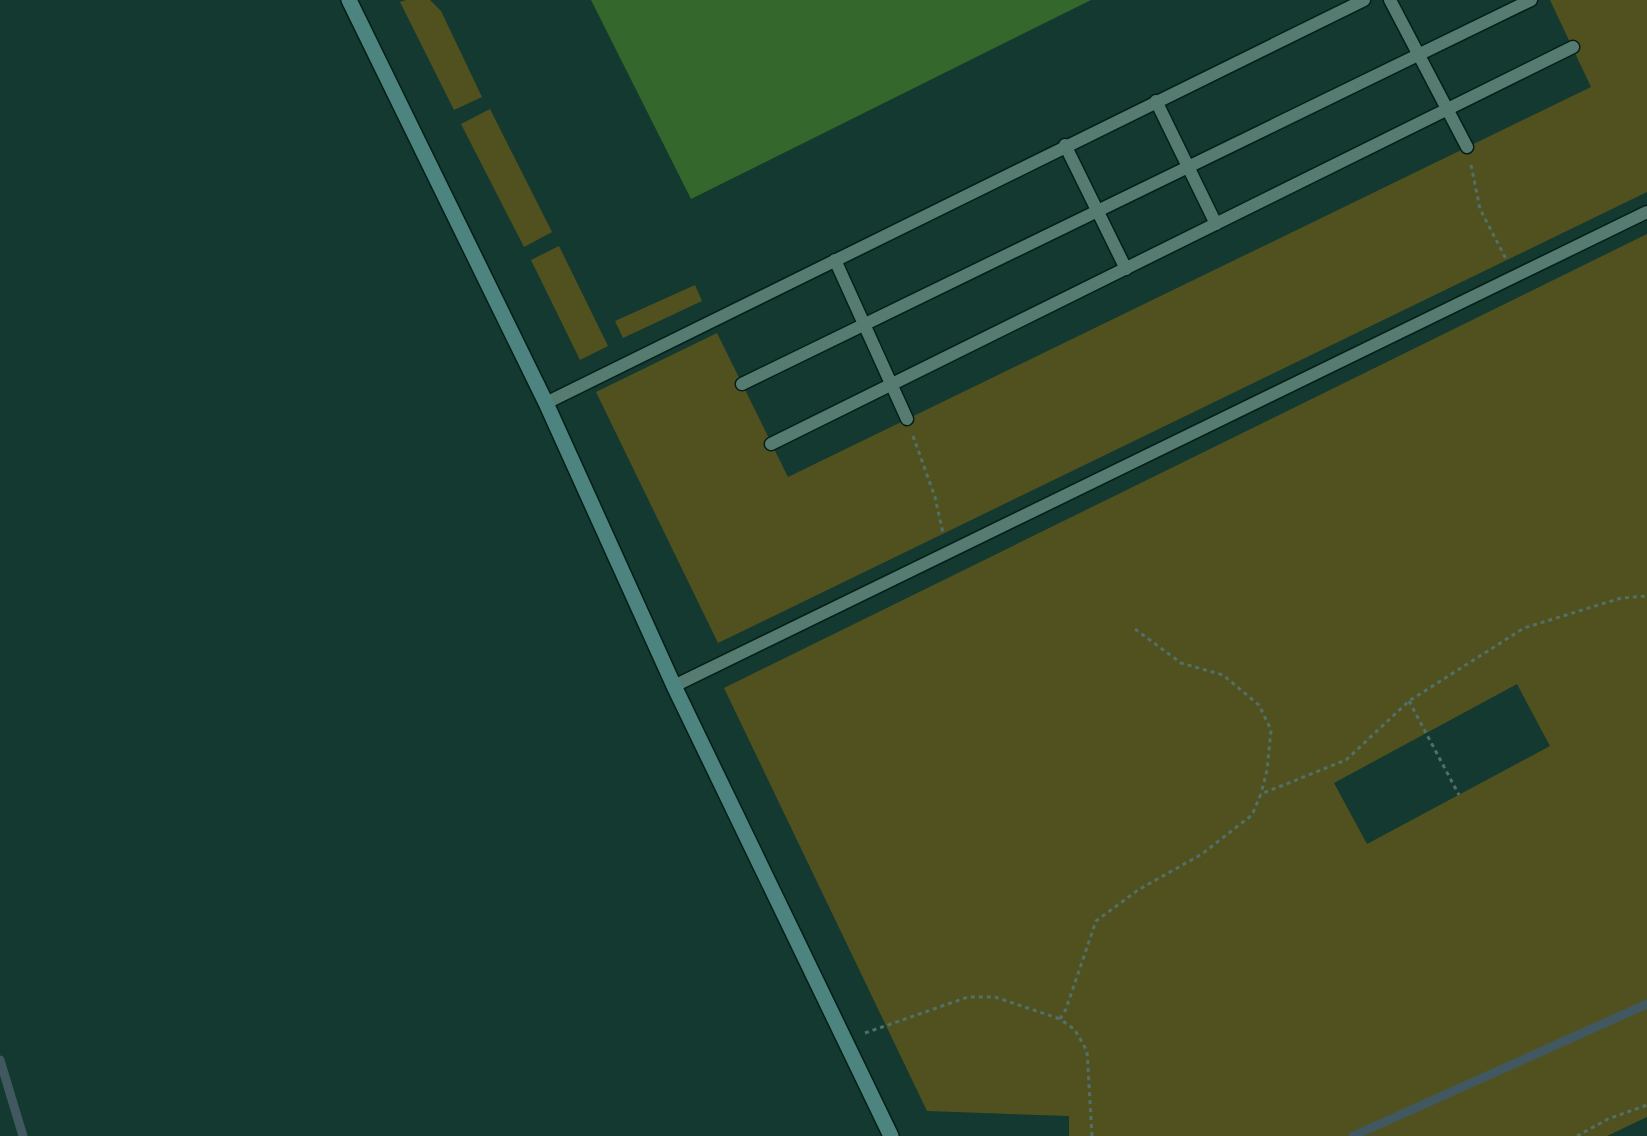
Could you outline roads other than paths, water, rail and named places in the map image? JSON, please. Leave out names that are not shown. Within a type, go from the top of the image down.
[{"type":"main road","points":[[349,0],[546,403],[674,686],[891,1136]]},
{"type":"lane","points":[[546,403],[1065,145],[1364,0]]},
{"type":"lane","points":[[1390,0],[1467,147]]},
{"type":"lane","points":[[742,384],[1531,0]]},
{"type":"lane","points":[[771,444],[1573,47]]},
{"type":"lane","points":[[1156,101],[1216,224]]},
{"type":"lane","points":[[1065,145],[1126,269]]},
{"type":"lane","points":[[674,686],[1647,212]]},
{"type":"lane","points":[[835,260],[908,419]]},
{"type":"waterway","points":[[1353,1136],[1647,1004]]},
{"type":"waterway","points":[[0,1060],[23,1136]]}]
